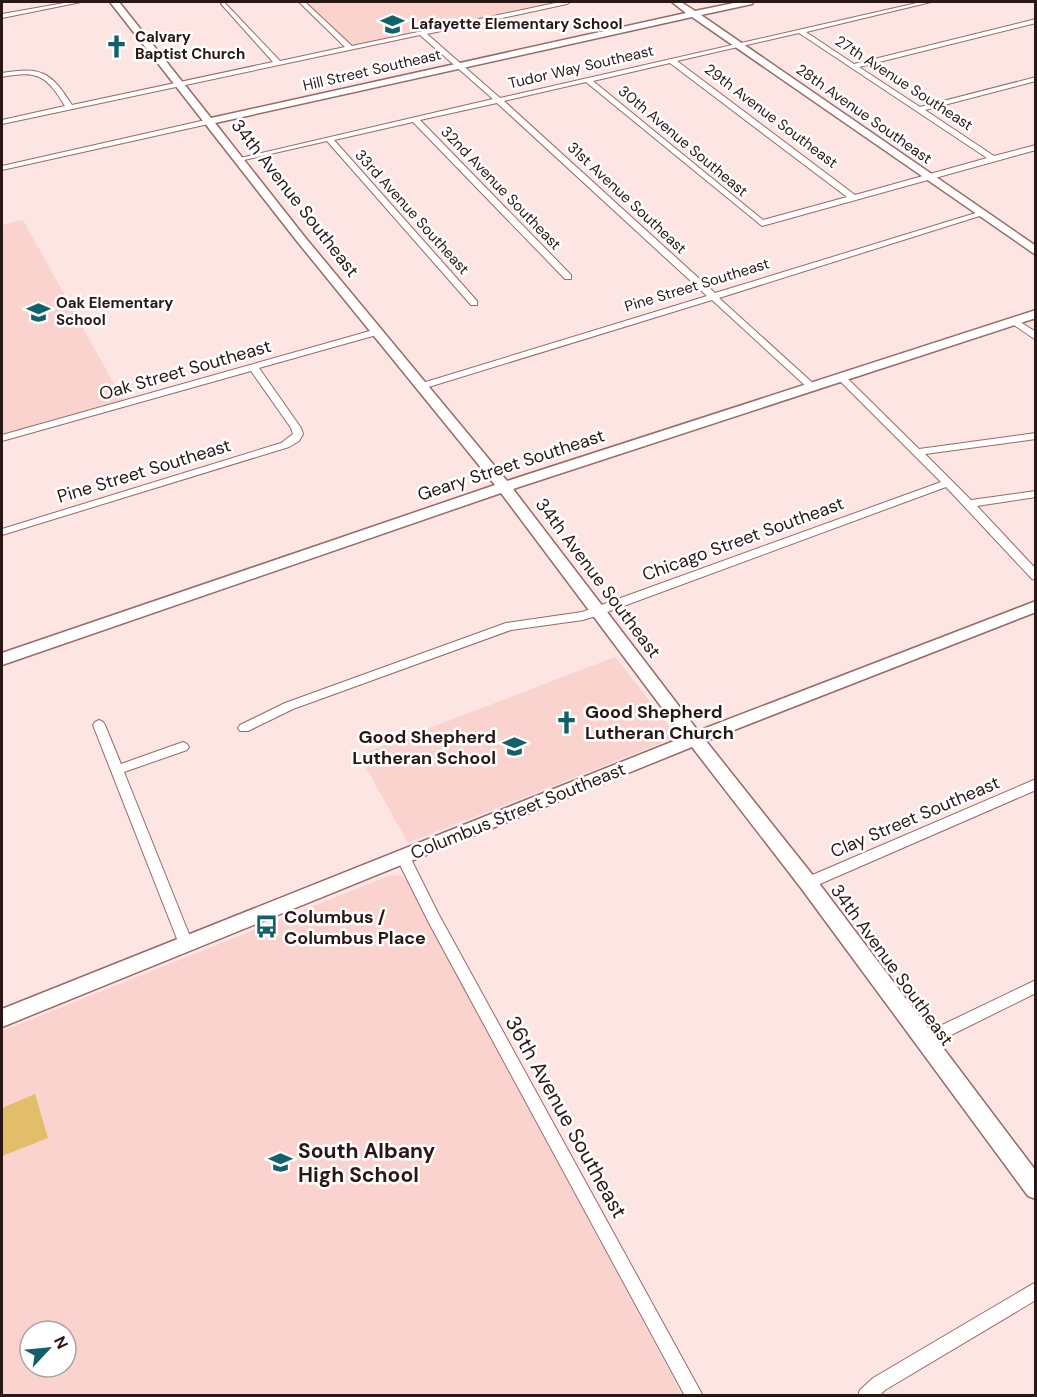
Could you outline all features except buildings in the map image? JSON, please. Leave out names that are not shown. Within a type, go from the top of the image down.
[{"type":"street","points":[[21,2],[27,11]]},
{"type":"street","points":[[2,16],[78,2]]},
{"type":"street","name":"34th Avenue Southeast","points":[[115,2],[300,238],[504,487],[695,739],[808,883],[1035,1189]]},
{"type":"street","points":[[302,2],[350,48]]},
{"type":"street","points":[[2,122],[567,2]]},
{"type":"street","name":"28th Avenue Southeast","points":[[676,2],[1035,252]]},
{"type":"street","name":"Hill Street Southeast","points":[[2,168],[749,2]]},
{"type":"street","name":"Tudor Way Southeast","points":[[240,159],[928,2]]},
{"type":"street","points":[[224,4],[278,63]]},
{"type":"street","points":[[854,66],[1035,21]]},
{"type":"street","name":"27th Avenue Southeast","points":[[800,31],[921,109],[993,159]]},
{"type":"street","name":"31st Avenue Southeast","points":[[422,33],[812,387]]},
{"type":"street","name":"29th Avenue Southeast","points":[[671,60],[853,197]]},
{"type":"street","points":[[2,75],[38,73],[53,80],[70,108]]},
{"type":"street","name":"30th Avenue Southeast","points":[[587,79],[762,223],[853,197]]},
{"type":"street","points":[[921,109],[1035,79]]},
{"type":"street","name":"32nd Avenue Southeast","points":[[414,119],[568,277]]},
{"type":"street","name":"33rd Avenue Southeast","points":[[329,139],[474,303]]},
{"type":"street","points":[[853,197],[1035,147]]},
{"type":"street","name":"Pine Street Southeast","points":[[422,386],[982,214]]},
{"type":"street","name":"Geary Street Southeast","points":[[2,659],[504,487],[1035,314]]},
{"type":"street","points":[[1014,321],[1035,338]]},
{"type":"street","name":"Oak Street Southeast","points":[[2,438],[377,332]]},
{"type":"street","name":"Pine Street Southeast","points":[[2,532],[285,445],[295,439],[298,434],[296,428],[254,368]]},
{"type":"street","points":[[842,378],[969,504],[1035,576]]},
{"type":"street","points":[[918,452],[1035,436]]},
{"type":"street","name":"Chicago Street Southeast","points":[[244,728],[289,706],[510,626],[583,616],[947,483]]},
{"type":"street","points":[[969,504],[1035,494]]},
{"type":"street","name":"Columbus Street Southeast","points":[[2,1018],[695,739],[1035,606]]},
{"type":"street","points":[[99,725],[186,944]]},
{"type":"street","points":[[117,770],[183,747]]},
{"type":"street","name":"Clay Street Southeast","points":[[808,883],[1035,784]]},
{"type":"street","name":"36th Avenue Southeast","points":[[403,857],[434,919],[695,1395]]},
{"type":"street","points":[[924,1041],[1035,986]]},
{"type":"street","points":[[866,1395],[879,1384],[1035,1290]]},
{"type":"shaded area","name":"Lafayette Elementary School","points":[[302,2],[567,2],[350,48]]},
{"type":"shaded area","name":"Oak Elementary School","points":[[23,220],[123,400],[2,434],[2,225]]},
{"type":"shaded area","name":"Good Shepherd Lutheran School","points":[[615,657],[671,728],[673,734],[669,740],[408,843],[359,755]]},
{"type":"shaded area","name":"South Albany High School","points":[[391,875],[406,879],[682,1395],[2,1396],[2,1031]]},
{"type":"shaded area","points":[[35,1094],[48,1138],[2,1156],[2,1108]]},
{"type":"place","name":"Lafayette Elementary School","points":[[393,24]]},
{"type":"place","name":"Calvary Baptist Church","points":[[117,46]]},
{"type":"place","name":"Oak Elementary School","points":[[38,312]]},
{"type":"place","name":"Good Shepherd Lutheran Church","points":[[567,722]]},
{"type":"place","name":"Good Shepherd Lutheran School","points":[[514,747]]},
{"type":"place","name":"Columbus / Columbus Place","points":[[266,927]]},
{"type":"place","name":"South Albany High School","points":[[280,1163]]}]
